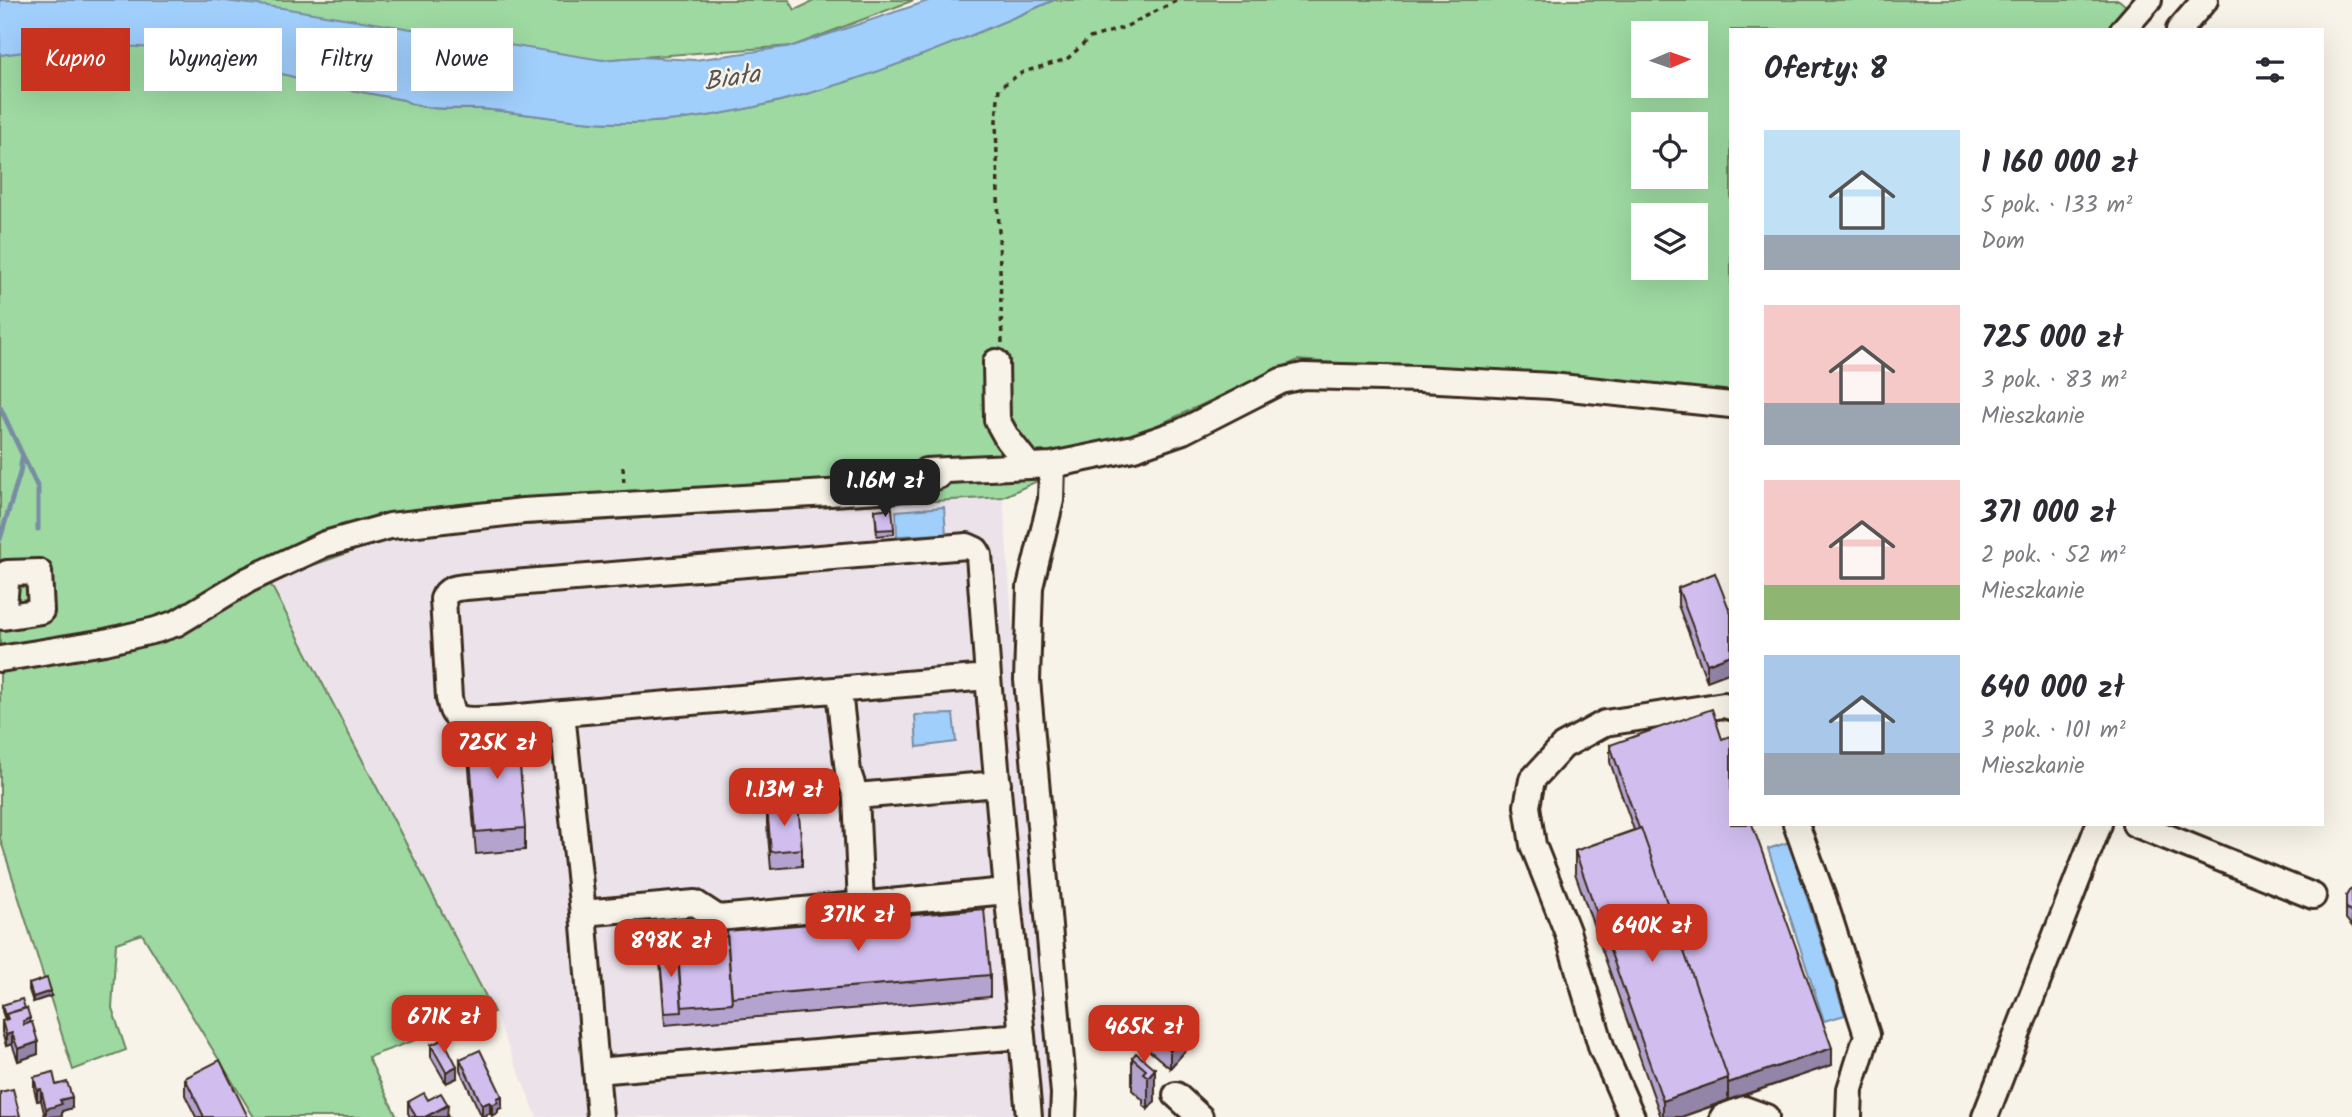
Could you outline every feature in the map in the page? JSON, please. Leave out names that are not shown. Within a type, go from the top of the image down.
[{"type":"lane","points":[[2125,28],[2149,0]]},
{"type":"lane","points":[[2181,28],[2205,0]]},
{"type":"lane","points":[[996,362],[997,420],[1007,438],[1040,465],[1051,500],[1030,587],[1027,680],[1064,1094],[1063,1117]]},
{"type":"lane","points":[[0,659],[105,642],[177,623],[248,580],[325,544],[390,526],[536,510],[896,489],[938,475],[932,471],[1040,465],[1134,449],[1183,431],[1281,381],[1303,376],[1551,386],[1729,405]]},
{"type":"lane","points":[[988,677],[471,719],[456,716],[449,698],[443,600],[445,594],[453,588],[967,546],[976,550],[979,555],[1029,1117]]},
{"type":"lane","points":[[39,572],[41,611],[3,617],[1,610],[7,573],[39,572]]},
{"type":"lane","points":[[839,691],[848,772],[856,796],[861,904]]},
{"type":"lane","points":[[1632,1117],[1602,1049],[1567,931],[1533,845],[1527,806],[1532,780],[1563,746],[1605,723],[1671,712],[1729,706]]},
{"type":"lane","points":[[562,713],[583,913],[600,1117]]},
{"type":"lane","points":[[856,796],[998,784]]},
{"type":"lane","points":[[1797,826],[1867,1035],[1850,1088],[1849,1117]]},
{"type":"lane","points":[[1985,1117],[2098,826]]},
{"type":"lane","points":[[2140,826],[2313,896]]},
{"type":"lane","points":[[583,913],[695,903],[718,918],[1007,891]]},
{"type":"lane","points":[[596,1071],[1022,1036]]},
{"type":"lane","points":[[1177,1095],[1200,1117]]},
{"type":"lane","points":[[1723,1117],[1744,1110],[1766,1117]]},
{"type":"path","points":[[996,362],[1002,359],[996,120],[999,88],[1023,72],[1067,59],[1090,38],[1125,27],[1178,0]]},
{"type":"path","points":[[624,467],[624,484]]},
{"type":"shaded area","points":[[1003,497],[1027,822],[1057,1108],[1049,1117],[537,1117],[494,1012],[268,581],[406,532]]},
{"type":"green space","points":[[0,0],[789,0],[795,10],[816,0],[914,0],[793,46],[513,66],[513,28],[411,28],[411,74],[397,75],[397,28],[296,28],[296,91],[357,91],[404,100],[423,107],[481,109],[612,123],[683,119],[738,111],[792,98],[900,63],[1054,0],[2119,0],[2132,11],[2118,28],[1729,28],[1729,395],[1298,360],[1003,497],[406,532],[269,581],[494,1012],[368,1057],[397,1117],[254,1117],[142,934],[116,943],[112,1008],[126,1050],[73,1070],[0,838]]},
{"type":"water","name":"Biała","points":[[0,0],[217,0],[411,29],[411,91],[513,91],[513,46],[602,60],[639,57],[695,60],[793,46],[931,0],[1054,0],[900,63],[792,98],[738,111],[629,123],[578,121],[481,109],[424,107],[404,100],[357,91],[397,91],[397,28],[296,28],[296,78],[282,74],[282,28],[144,28],[144,47],[130,47],[130,28],[21,28],[21,52],[0,55]]},
{"type":"water","points":[[944,507],[946,534],[897,536],[896,511]]},
{"type":"water","points":[[953,714],[956,742],[917,747],[915,715]]},
{"type":"water","points":[[1789,842],[1845,1015],[1824,1021],[1768,849]]},
{"type":"building","points":[[892,508],[894,529],[877,530],[875,510]]},
{"type":"building","points":[[1715,573],[1729,609],[1729,656],[1707,664],[1678,588]]},
{"type":"building","points":[[1712,709],[1722,739],[1729,737],[1729,826],[1753,826],[1832,1048],[1728,1083],[1610,745]]},
{"type":"building","points":[[517,729],[525,828],[476,832],[468,734]]},
{"type":"building","points":[[798,804],[802,849],[771,852],[767,807]]},
{"type":"building","points":[[1641,828],[1728,1078],[1663,1101],[1575,851]]},
{"type":"building","points":[[2352,889],[2352,914],[2346,907],[2346,896]]},
{"type":"building","points":[[984,909],[990,975],[732,997],[727,931]]},
{"type":"building","points":[[692,925],[693,939],[727,936],[732,1003],[682,1007],[676,926]]},
{"type":"building","points":[[677,946],[682,1012],[665,1013],[659,947]]},
{"type":"building","points":[[47,978],[51,991],[33,997],[29,984]]},
{"type":"building","points":[[22,999],[25,1008],[6,1014],[6,1020],[2,1005]]},
{"type":"building","points":[[27,1008],[30,1018],[23,1021],[24,1025],[32,1022],[38,1042],[18,1049],[12,1033],[6,1035],[2,1021],[8,1019],[6,1014]]},
{"type":"building","points":[[1161,1011],[1186,1033],[1170,1051],[1145,1030]]},
{"type":"building","points":[[443,1039],[457,1066],[446,1072],[431,1045]]},
{"type":"building","points":[[480,1050],[502,1096],[492,1105],[490,1102],[482,1105],[460,1059]]},
{"type":"building","points":[[1136,1053],[1155,1069],[1148,1077],[1143,1073],[1146,1070],[1132,1058]]},
{"type":"building","points":[[220,1060],[248,1117],[204,1117],[185,1078]]},
{"type":"building","points":[[53,1072],[56,1085],[67,1082],[72,1097],[60,1100],[62,1104],[46,1109],[41,1089],[37,1090],[34,1077]]},
{"type":"building","points":[[13,1089],[20,1116],[0,1117],[0,1092]]},
{"type":"building","points":[[424,1093],[428,1100],[441,1093],[448,1105],[425,1117],[416,1117],[408,1102]]},
{"type":"waterway","points":[[0,407],[38,488],[38,529]]},
{"type":"waterway","points":[[0,539],[22,458]]}]
